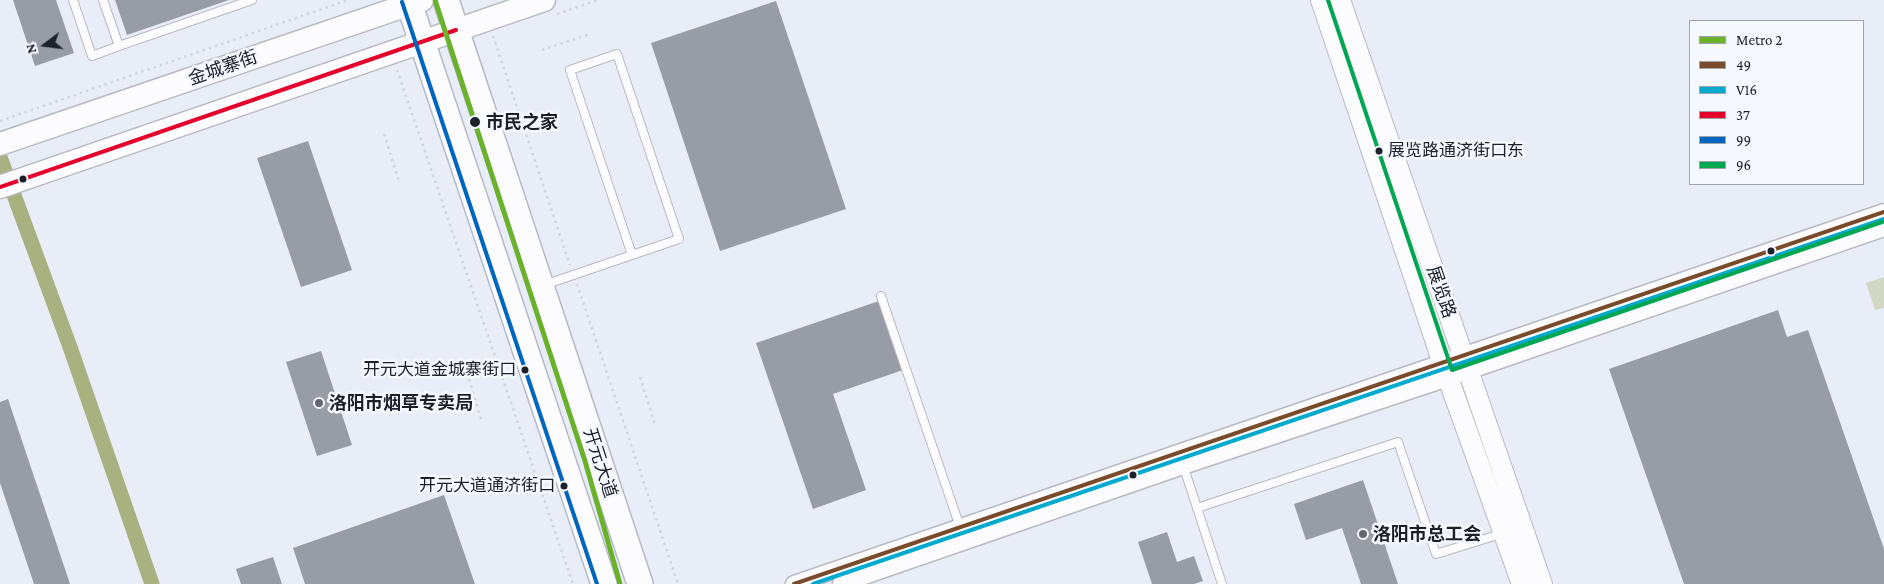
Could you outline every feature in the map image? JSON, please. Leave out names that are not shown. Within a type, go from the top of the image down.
[{"type":"main road","name":"开元大道","points":[[446,0],[640,584]]},
{"type":"main road","points":[[0,187],[544,0]]},
{"type":"main road","name":"金城寨街","points":[[0,144],[19,126],[413,2]]},
{"type":"main road","name":"开元大道","points":[[413,2],[422,42],[604,584]]},
{"type":"street","name":"展览路","points":[[1321,0],[1446,370],[1513,530],[1542,584]]},
{"type":"street","name":"展览路","points":[[1340,0],[1465,364],[1513,530],[1522,584]]},
{"type":"street","points":[[1465,364],[1884,212]]},
{"type":"street","points":[[794,584],[866,573],[1181,459],[1446,370],[1884,228]]},
{"type":"street","points":[[841,584],[960,527],[1181,459]]},
{"type":"lane","points":[[72,0],[92,56],[252,0]]},
{"type":"lane","points":[[103,0],[119,46]]},
{"type":"lane","points":[[542,285],[679,239],[617,54],[570,70],[632,254]]},
{"type":"lane","points":[[881,296],[960,527]]},
{"type":"lane","points":[[1197,508],[1398,442],[1436,554],[1513,530]]},
{"type":"lane","points":[[1181,459],[1222,584]]},
{"type":"path","points":[[0,121],[19,126],[348,0]]},
{"type":"path","points":[[488,20],[678,584]]},
{"type":"path","points":[[542,50],[590,34]]},
{"type":"path","points":[[392,53],[574,584]]},
{"type":"path","points":[[384,134],[399,181]]},
{"type":"path","points":[[467,373],[481,419]]},
{"type":"path","points":[[640,377],[655,424]]},
{"type":"green space","points":[[1884,277],[1884,308],[1875,310],[1866,283]]},
{"type":"building","points":[[13,0],[56,0],[74,53],[35,66]]},
{"type":"building","points":[[115,0],[229,0],[127,35]]},
{"type":"building","points":[[776,1],[846,209],[720,251],[651,43]]},
{"type":"building","points":[[308,141],[352,270],[301,287],[257,158]]},
{"type":"building","points":[[879,301],[903,370],[833,394],[866,490],[813,509],[756,343]]},
{"type":"building","points":[[1778,310],[1787,337],[1808,330],[1884,549],[1884,584],[1684,584],[1609,369]]},
{"type":"building","name":"洛阳市烟草专卖局","points":[[321,351],[352,445],[317,456],[286,362]]},
{"type":"building","points":[[8,399],[70,584],[34,584],[0,483],[0,402]]},
{"type":"building","name":"洛阳市总工会","points":[[1363,480],[1398,584],[1361,584],[1342,528],[1306,540],[1294,504]]},
{"type":"building","points":[[444,495],[475,584],[305,584],[293,548]]},
{"type":"building","points":[[1167,532],[1177,562],[1194,556],[1203,581],[1194,584],[1152,584],[1138,542]]},
{"type":"building","points":[[273,557],[282,584],[241,584],[236,569]]},
{"type":"waterway","points":[[0,157],[70,347],[152,584]]},
{"type":"metro line","name":"2","points":[[435,0],[585,461],[620,584]]},
{"type":"transit line","name":"96","points":[[1328,0],[1452,370],[1882,222]]},
{"type":"transit line","name":"99","points":[[402,2],[597,584]]},
{"type":"transit line","name":"37","points":[[0,187],[456,30]]},
{"type":"transit line","name":"49","points":[[794,584],[1884,212]]},
{"type":"transit line","name":"V16","points":[[813,584],[1884,219]]},
{"type":"place","name":"市民之家","points":[[475,122]]},
{"type":"place","name":"展览路通济街口东","points":[[1379,151]]},
{"type":"place","name":"开元大道金城寨街口","points":[[525,370]]},
{"type":"place","name":"洛阳市烟草专卖局","points":[[319,403]]},
{"type":"place","name":"开元大道通济街口","points":[[564,486]]},
{"type":"place","name":"洛阳市总工会","points":[[1363,534]]}]
